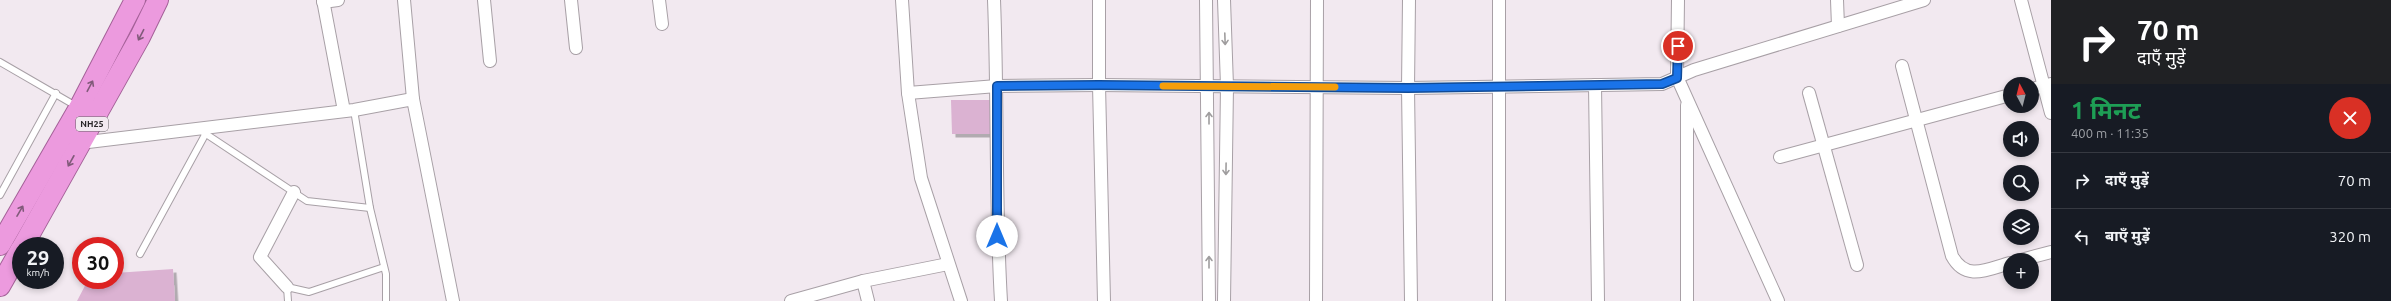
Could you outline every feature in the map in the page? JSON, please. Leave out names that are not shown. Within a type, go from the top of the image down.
[{"type":"highway","name":"NH25","points":[[0,245],[79,108],[136,0]]},
{"type":"highway","name":"NH25","points":[[28,237],[140,37],[158,0]]},
{"type":"highway","points":[[0,286],[12,265]]},
{"type":"street","points":[[338,0],[323,1],[349,110]]},
{"type":"street","points":[[404,0],[413,99],[453,301]]},
{"type":"street","points":[[484,0],[490,61]]},
{"type":"street","points":[[571,0],[576,48]]},
{"type":"street","points":[[659,0],[662,24]]},
{"type":"street","points":[[902,0],[908,93],[921,178],[961,301]]},
{"type":"street","points":[[994,0],[997,86],[997,236],[1001,301]]},
{"type":"street","points":[[1099,0],[1099,85],[1104,301]]},
{"type":"street","points":[[1206,0],[1209,301]]},
{"type":"street","points":[[1224,0],[1227,86],[1224,301]]},
{"type":"street","points":[[1316,301],[1318,0]]},
{"type":"street","points":[[1409,0],[1408,88],[1411,301]]},
{"type":"street","points":[[1499,0],[1499,301]]},
{"type":"street","points":[[1678,0],[1677,78],[1778,301]]},
{"type":"street","points":[[1837,0],[1838,26]]},
{"type":"street","points":[[908,93],[997,86],[1099,85],[1408,88],[1662,84],[1694,70],[1924,0]]},
{"type":"street","points":[[2022,0],[2048,85],[2051,113]]},
{"type":"street","points":[[1902,66],[1952,256],[1957,265],[1967,271],[1977,272],[2003,265]]},
{"type":"street","points":[[1595,85],[1598,301]]},
{"type":"street","points":[[1809,93],[1857,264]]},
{"type":"street","points":[[1780,157],[2003,97]]},
{"type":"street","points":[[80,143],[201,131],[349,110],[413,99]]},
{"type":"street","points":[[1687,100],[1687,301]]},
{"type":"street","points":[[287,287],[260,257],[294,192]]},
{"type":"street","points":[[2039,255],[2051,252]]},
{"type":"street","points":[[791,301],[863,281],[948,264]]},
{"type":"street","points":[[863,281],[868,301]]},
{"type":"lane","points":[[0,62],[56,93],[79,108]]},
{"type":"lane","points":[[0,195],[56,93]]},
{"type":"lane","points":[[349,110],[384,267],[386,301]]},
{"type":"lane","points":[[140,254],[201,131],[307,201],[370,208]]},
{"type":"lane","points":[[288,301],[287,287],[309,292],[384,267]]},
{"type":"building","points":[[951,100],[991,100],[991,134],[952,134]]},
{"type":"building","points":[[173,269],[175,301],[77,301],[83,289],[124,289],[124,272]]},
{"type":"slow traffic","points":[[1163,86],[1335,87]]},
{"type":"route","points":[[997,236],[997,86],[1099,85],[1408,88],[1662,84],[1677,78],[1678,46]]}]
